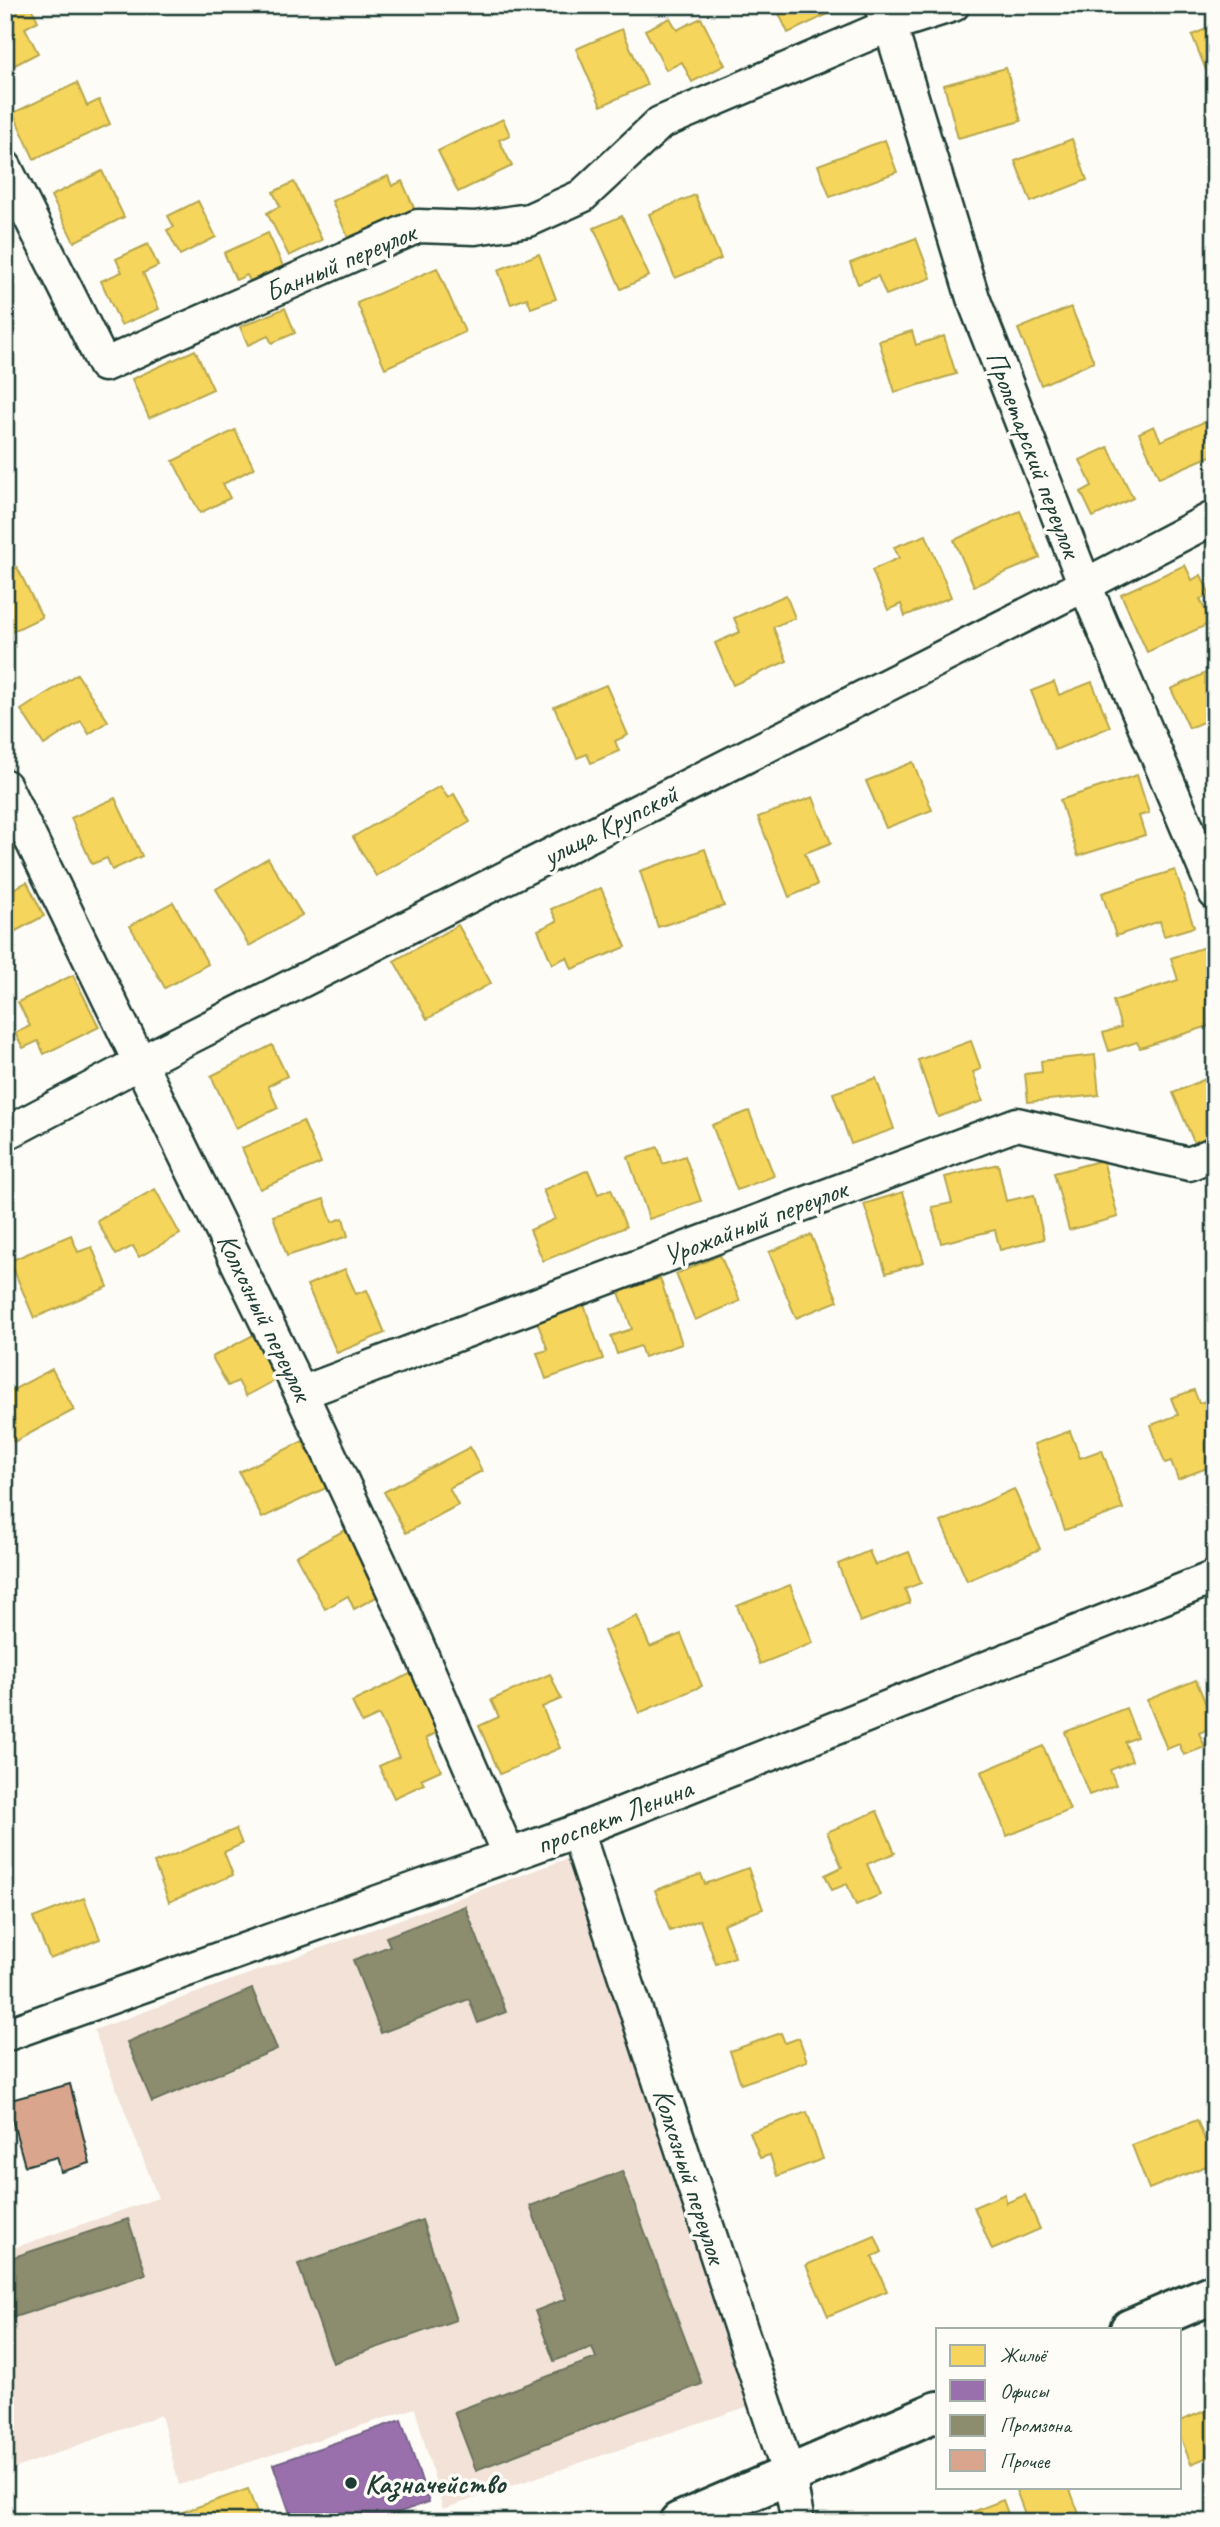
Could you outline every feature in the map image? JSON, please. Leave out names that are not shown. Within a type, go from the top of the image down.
[{"type":"main road","points":[[1132,2328],[1215,2293]]},
{"type":"main road","points":[[679,2522],[936,2412]]},
{"type":"street","name":"Банный переулок","points":[[5,167],[104,365],[418,226],[475,228],[529,220],[582,196],[660,123],[885,15],[953,5]]},
{"type":"street","name":"Пролетарский переулок","points":[[885,15],[973,298],[1085,585],[1215,892]]},
{"type":"street","name":"улица Крупской","points":[[5,1134],[141,1062],[1215,517]]},
{"type":"street","name":"Колхозный переулок","points":[[5,786],[301,1392],[404,1614],[509,1856]]},
{"type":"street","name":"Урожайный переулок","points":[[301,1392],[1017,1124],[1189,1164],[1215,1153]]},
{"type":"street","name":"проспект Ленина","points":[[5,2035],[577,1831],[1215,1577]]},
{"type":"street","name":"Колхозный переулок","points":[[577,1831],[789,2475],[798,2522]]},
{"type":"shaded area","points":[[569,1858],[752,2405],[443,2509],[415,2408],[179,2485],[161,2415],[5,2472],[5,2251],[158,2198],[94,2030]]},
{"type":"building: Жильё","points":[[5,5],[30,5],[38,21],[25,28],[38,53],[5,70]]},
{"type":"building: Жильё","points":[[775,5],[840,5],[841,8],[788,33]]},
{"type":"building: Жильё","points":[[670,18],[677,30],[701,18],[725,65],[692,82],[682,62],[666,70],[645,30]]},
{"type":"building: Жильё","points":[[1215,25],[1215,66],[1206,70],[1192,35]]},
{"type":"building: Жильё","points":[[622,29],[647,85],[601,106],[576,49]]},
{"type":"building: Жильё","points":[[1006,68],[1021,121],[958,138],[944,85]]},
{"type":"building: Жильё","points":[[77,83],[87,106],[99,100],[110,124],[34,159],[13,113]]},
{"type":"building: Жильё","points":[[503,119],[510,135],[499,140],[512,166],[458,192],[438,151]]},
{"type":"building: Жильё","points":[[1072,139],[1087,180],[1031,202],[1015,161]]},
{"type":"building: Жильё","points":[[885,140],[897,172],[830,197],[818,165]]},
{"type":"building: Жильё","points":[[102,171],[124,217],[74,242],[51,196]]},
{"type":"building: Жильё","points":[[388,176],[392,186],[402,181],[415,210],[349,240],[332,201]]},
{"type":"building: Жильё","points":[[294,182],[322,240],[289,256],[267,213],[280,206],[273,192]]},
{"type":"building: Жильё","points":[[695,195],[721,259],[675,278],[649,214]]},
{"type":"building: Жильё","points":[[198,201],[216,237],[180,255],[167,230],[174,227],[168,216]]},
{"type":"building: Жильё","points":[[622,216],[649,276],[621,289],[594,228]]},
{"type":"building: Жильё","points":[[268,233],[283,266],[250,281],[247,275],[236,280],[224,253]]},
{"type":"building: Жильё","points":[[916,238],[931,278],[886,295],[878,276],[858,284],[850,263]]},
{"type":"building: Жильё","points":[[148,244],[158,266],[143,273],[159,309],[121,325],[101,281],[122,272],[116,259]]},
{"type":"building: Жильё","points":[[539,254],[556,299],[531,308],[527,298],[511,304],[498,270]]},
{"type":"building: Жильё","points":[[437,268],[465,332],[385,368],[357,303]]},
{"type":"building: Жильё","points":[[1071,307],[1094,362],[1041,385],[1018,329]]},
{"type":"building: Жильё","points":[[285,308],[295,333],[272,343],[268,336],[248,345],[240,327]]},
{"type":"building: Жильё","points":[[912,331],[916,345],[944,336],[956,374],[895,392],[879,341]]},
{"type":"building: Жильё","points":[[195,350],[213,389],[149,418],[132,379]]},
{"type":"building: Жильё","points":[[1215,417],[1215,454],[1159,478],[1139,433],[1154,426],[1161,441]]},
{"type":"building: Жильё","points":[[235,430],[254,468],[223,484],[230,498],[200,513],[173,461]]},
{"type":"building: Жильё","points":[[1108,447],[1133,498],[1093,517],[1081,492],[1092,486],[1080,460]]},
{"type":"building: Жильё","points":[[1020,511],[1040,558],[974,586],[954,540]]},
{"type":"building: Жильё","points":[[926,535],[951,597],[905,616],[901,604],[888,610],[872,570],[899,558],[894,547]]},
{"type":"building: Жильё","points":[[1185,565],[1192,580],[1201,575],[1210,595],[1200,599],[1211,623],[1147,652],[1121,594]]},
{"type":"building: Жильё","points":[[17,567],[42,617],[5,635],[5,573]]},
{"type":"building: Жильё","points":[[786,595],[795,618],[773,627],[787,661],[733,685],[715,643],[740,632],[734,618]]},
{"type":"building: Жильё","points":[[1210,671],[1215,682],[1213,736],[1205,721],[1189,728],[1171,689]]},
{"type":"building: Жильё","points":[[77,674],[108,721],[89,734],[81,721],[44,745],[21,710]]},
{"type":"building: Жильё","points":[[1054,682],[1059,695],[1092,682],[1110,727],[1055,750],[1031,691]]},
{"type":"building: Жильё","points":[[606,685],[628,735],[615,741],[619,751],[591,763],[587,754],[577,758],[554,707]]},
{"type":"building: Жильё","points":[[913,762],[932,810],[886,828],[866,781]]},
{"type":"building: Жильё","points":[[1137,775],[1149,813],[1139,816],[1145,835],[1078,856],[1060,800]]},
{"type":"building: Жильё","points":[[440,786],[448,798],[454,794],[470,822],[376,876],[353,837]]},
{"type":"building: Жильё","points":[[813,797],[831,843],[805,853],[817,885],[789,897],[758,817]]},
{"type":"building: Жильё","points":[[115,798],[142,856],[112,870],[107,858],[92,864],[71,818]]},
{"type":"building: Жильё","points":[[5,827],[17,849],[5,855]]},
{"type":"building: Жильё","points":[[705,849],[724,906],[658,927],[640,871]]},
{"type":"building: Жильё","points":[[268,858],[302,915],[249,946],[216,889]]},
{"type":"building: Жильё","points":[[1175,870],[1194,927],[1164,936],[1160,921],[1116,936],[1102,893]]},
{"type":"building: Жильё","points":[[27,882],[44,916],[8,935],[15,948],[5,953],[5,893]]},
{"type":"building: Жильё","points":[[601,888],[626,947],[572,969],[567,957],[552,964],[538,930],[557,921],[551,909]]},
{"type":"building: Жильё","points":[[173,902],[208,964],[165,988],[130,926]]},
{"type":"building: Жильё","points":[[458,925],[491,983],[427,1019],[394,961]]},
{"type":"building: Жильё","points":[[1208,946],[1215,967],[1215,1024],[1140,1048],[1137,1042],[1109,1051],[1103,1033],[1121,1027],[1113,1001],[1178,980],[1171,958]]},
{"type":"building: Жильё","points":[[73,975],[99,1027],[44,1054],[38,1041],[23,1048],[15,1033],[30,1026],[18,1002]]},
{"type":"building: Жильё","points":[[971,1041],[981,1069],[973,1072],[983,1101],[938,1117],[918,1060]]},
{"type":"building: Жильё","points":[[272,1045],[287,1076],[268,1086],[278,1108],[236,1128],[211,1076]]},
{"type":"building: Жильё","points":[[1095,1055],[1099,1095],[1028,1102],[1025,1074],[1042,1072],[1041,1061]]},
{"type":"building: Жильё","points":[[1212,1076],[1215,1082],[1215,1139],[1196,1147],[1173,1093]]},
{"type":"building: Жильё","points":[[876,1078],[894,1129],[851,1144],[833,1093]]},
{"type":"building: Жильё","points":[[749,1111],[774,1176],[737,1190],[712,1125]]},
{"type":"building: Жильё","points":[[303,1121],[321,1163],[260,1189],[242,1148]]},
{"type":"building: Жильё","points":[[658,1147],[663,1164],[685,1156],[701,1201],[649,1219],[628,1157]]},
{"type":"building: Жильё","points":[[1103,1160],[1118,1217],[1069,1230],[1054,1173]]},
{"type":"building: Жильё","points":[[998,1164],[1006,1201],[1034,1195],[1044,1239],[1000,1250],[995,1230],[941,1243],[932,1207],[952,1203],[945,1177]]},
{"type":"building: Жильё","points":[[588,1170],[598,1194],[611,1189],[626,1227],[543,1261],[530,1230],[555,1219],[543,1190]]},
{"type":"building: Жильё","points":[[155,1189],[180,1234],[139,1257],[133,1246],[116,1255],[97,1221]]},
{"type":"building: Жильё","points":[[903,1192],[924,1262],[886,1273],[864,1204]]},
{"type":"building: Жильё","points":[[324,1199],[332,1222],[343,1218],[348,1236],[287,1256],[273,1216]]},
{"type":"building: Жильё","points":[[71,1235],[78,1252],[92,1247],[108,1287],[34,1318],[10,1261]]},
{"type":"building: Жильё","points":[[811,1235],[838,1301],[796,1318],[769,1252]]},
{"type":"building: Жильё","points":[[720,1255],[740,1301],[695,1320],[676,1274]]},
{"type":"building: Жильё","points":[[345,1269],[356,1294],[367,1290],[385,1333],[337,1353],[307,1285]]},
{"type":"building: Жильё","points":[[660,1278],[682,1344],[644,1357],[640,1346],[617,1354],[611,1336],[632,1329],[619,1292]]},
{"type":"building: Жильё","points":[[583,1302],[603,1359],[546,1379],[537,1353],[548,1350],[536,1319]]},
{"type":"building: Жильё","points":[[253,1335],[277,1379],[246,1396],[238,1381],[228,1386],[212,1357]]},
{"type":"building: Жильё","points":[[52,1369],[74,1410],[14,1442],[5,1426],[5,1394]]},
{"type":"building: Жильё","points":[[1194,1390],[1199,1403],[1215,1398],[1215,1465],[1178,1479],[1171,1461],[1165,1463],[1151,1425],[1178,1415],[1171,1398]]},
{"type":"building: Жильё","points":[[1070,1431],[1080,1458],[1102,1450],[1123,1509],[1065,1530],[1034,1444]]},
{"type":"building: Жильё","points":[[303,1441],[326,1488],[262,1518],[239,1472]]},
{"type":"building: Жильё","points":[[470,1447],[482,1471],[449,1488],[458,1505],[406,1533],[384,1492]]},
{"type":"building: Жильё","points":[[1014,1489],[1040,1549],[967,1581],[941,1522]]},
{"type":"building: Жильё","points":[[345,1530],[380,1595],[354,1609],[348,1596],[325,1609],[296,1556]]},
{"type":"building: Жильё","points":[[869,1551],[875,1565],[909,1552],[921,1583],[905,1589],[910,1603],[860,1622],[838,1564]]},
{"type":"building: Жильё","points":[[790,1585],[813,1643],[760,1664],[737,1606]]},
{"type":"building: Жильё","points":[[637,1616],[650,1647],[681,1634],[702,1686],[639,1713],[604,1631]]},
{"type":"building: Жильё","points":[[416,1671],[444,1729],[426,1738],[441,1770],[421,1779],[424,1784],[394,1798],[379,1766],[399,1757],[379,1715],[362,1723],[352,1702]]},
{"type":"building: Жильё","points":[[550,1674],[561,1699],[542,1707],[560,1748],[500,1774],[479,1726],[499,1717],[491,1700]]},
{"type":"building: Жильё","points":[[1196,1680],[1215,1726],[1199,1733],[1205,1747],[1184,1755],[1179,1744],[1167,1749],[1147,1700]]},
{"type":"building: Жильё","points":[[1126,1708],[1137,1737],[1125,1742],[1132,1761],[1110,1770],[1116,1785],[1089,1795],[1065,1732]]},
{"type":"building: Жильё","points":[[1043,1746],[1070,1810],[1007,1836],[981,1772]]},
{"type":"building: Жильё","points":[[877,1811],[895,1853],[867,1864],[880,1895],[856,1905],[847,1884],[832,1890],[825,1875],[842,1867],[827,1832]]},
{"type":"building: Жильё","points":[[236,1829],[242,1844],[224,1852],[233,1875],[169,1902],[154,1863]]},
{"type":"building: Жильё","points":[[748,1868],[763,1909],[723,1924],[735,1957],[716,1964],[700,1920],[670,1931],[655,1890],[701,1874],[705,1884]]},
{"type":"building: Жильё","points":[[84,1898],[100,1939],[50,1959],[33,1918]]},
{"type":"building: Жильё","points":[[781,2033],[785,2043],[799,2038],[807,2061],[741,2084],[730,2051]]},
{"type":"building: Жильё","points":[[807,2112],[823,2159],[777,2176],[770,2155],[760,2158],[750,2132]]},
{"type":"building: Жильё","points":[[1197,2120],[1214,2163],[1149,2189],[1132,2145]]},
{"type":"building: Жильё","points":[[1005,2194],[1006,2203],[1025,2195],[1040,2229],[992,2250],[974,2207]]},
{"type":"building: Жильё","points":[[875,2236],[882,2252],[872,2257],[887,2291],[828,2316],[806,2265]]},
{"type":"building: Жильё","points":[[1215,2407],[1215,2454],[1191,2464],[1182,2441],[1182,2420]]},
{"type":"building: Жильё","points":[[1069,2488],[1082,2522],[1028,2522],[1016,2490]]},
{"type":"building: Жильё","points":[[248,2489],[260,2522],[160,2520]]},
{"type":"building: Жильё","points":[[1003,2500],[1011,2522],[964,2522],[962,2516]]},
{"type":"building: Офисы","name":"Казначейство","points":[[401,2420],[429,2502],[371,2522],[293,2522],[273,2464]]},
{"type":"building: Промзона","points":[[465,1906],[506,2012],[478,2023],[469,1999],[381,2033],[353,1960],[390,1946],[386,1937]]},
{"type":"building: Промзона","points":[[252,1989],[277,2049],[152,2102],[127,2042]]},
{"type":"building: Промзона","points":[[622,2171],[702,2384],[476,2470],[454,2412],[596,2358],[592,2347],[554,2361],[535,2311],[566,2299],[530,2206]]},
{"type":"building: Промзона","points":[[128,2219],[146,2274],[5,2320],[5,2260]]},
{"type":"building: Промзона","points":[[422,2220],[456,2320],[333,2363],[298,2264]]},
{"type":"building: Прочее","points":[[70,2084],[90,2163],[61,2172],[57,2157],[25,2166],[7,2101]]},
{"type":"place","name":"Казначейство","points":[[351,2483]]}]
